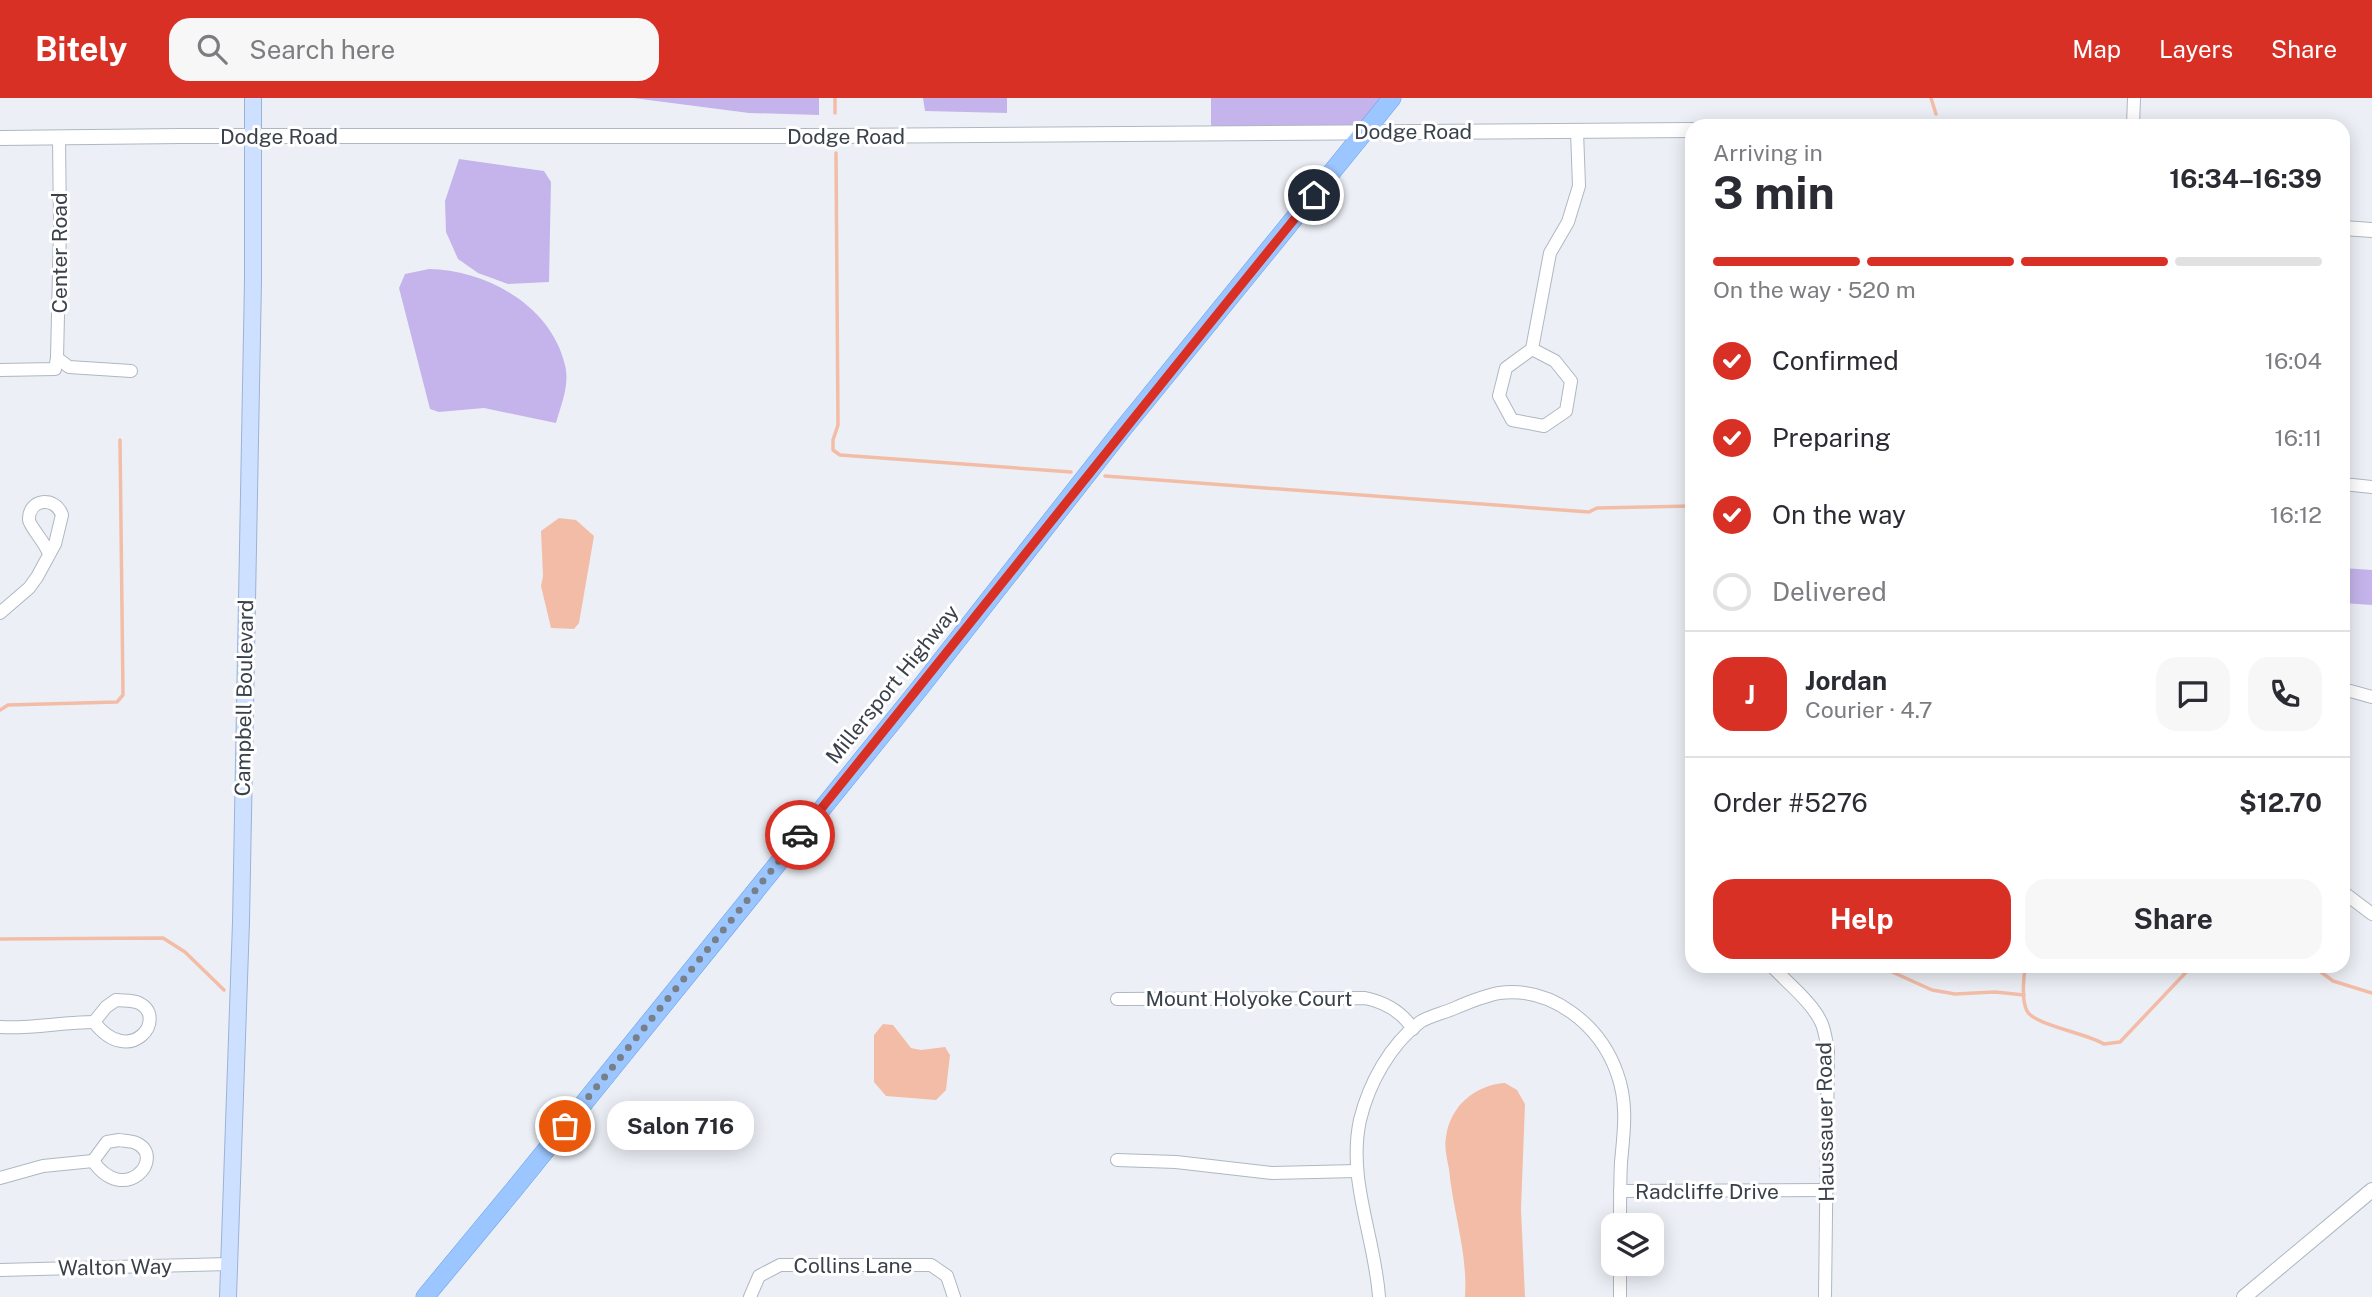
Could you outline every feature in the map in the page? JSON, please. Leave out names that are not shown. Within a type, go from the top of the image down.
[{"type":"main road","name":"Campbell Boulevard","points":[[228,1297],[241,922],[253,280],[253,98]]},
{"type":"main road","name":"Millersport Highway","points":[[425,1297],[919,689],[1122,430],[1392,98]]},
{"type":"street","points":[[2133,119],[2134,98]]},
{"type":"street","name":"Dodge Road","points":[[0,138],[1685,130]]},
{"type":"street","points":[[1532,349],[1555,361],[1571,381],[1566,411],[1544,426],[1513,421],[1499,396],[1506,368],[1532,349],[1550,253],[1568,222],[1579,186],[1577,131]]},
{"type":"street","name":"Center Road","points":[[56,364],[60,228],[58,137]]},
{"type":"street","points":[[2350,228],[2372,230]]},
{"type":"street","points":[[0,370],[56,364],[131,372]]},
{"type":"street","points":[[2350,484],[2372,486]]},
{"type":"street","points":[[0,613],[29,588],[45,565],[49,554]]},
{"type":"street","points":[[2350,691],[2372,697]]},
{"type":"street","points":[[2350,897],[2372,914]]},
{"type":"street","name":"Haussauer Road","points":[[1778,973],[1809,1003],[1822,1024],[1828,1050],[1825,1297]]},
{"type":"street","points":[[1379,1297],[1357,1171],[1358,1135],[1368,1096],[1387,1059],[1423,1020],[1483,997],[1501,993],[1535,995],[1564,1007],[1578,1017],[1602,1043],[1622,1087],[1625,1126],[1620,1191]]},
{"type":"street","name":"Mount Holyoke Court","points":[[1117,999],[1365,998],[1385,1004],[1406,1018],[1413,1029]]},
{"type":"street","points":[[0,1027],[23,1029],[94,1021]]},
{"type":"street","points":[[1117,1160],[1176,1162],[1272,1173],[1357,1171]]},
{"type":"street","points":[[0,1178],[43,1166],[93,1161]]},
{"type":"street","name":"Radcliffe Drive","points":[[1620,1213],[1620,1191],[1827,1190]]},
{"type":"street","points":[[2244,1297],[2372,1190]]},
{"type":"street","name":"Walton Way","points":[[0,1270],[229,1264]]},
{"type":"street","name":"Collins Lane","points":[[750,1297],[760,1276],[780,1265],[931,1265],[947,1276],[954,1297]]},
{"type":"street","points":[[1620,1276],[1620,1297]]},
{"type":"shaded area","points":[[633,98],[819,98],[819,115],[749,113]]},
{"type":"shaded area","points":[[923,98],[1007,98],[1007,113],[925,111]]},
{"type":"shaded area","points":[[1211,98],[1393,98],[1366,131],[1211,132]]},
{"type":"shaded area","points":[[459,159],[544,171],[551,182],[549,282],[508,284],[478,273],[458,259],[446,232],[445,201]]},
{"type":"shaded area","points":[[429,269],[451,271],[493,284],[513,295],[546,325],[557,344],[566,372],[564,395],[556,423],[484,408],[439,412],[430,409],[399,288],[405,274]]},
{"type":"shaded area","points":[[559,518],[576,520],[594,536],[579,623],[574,629],[551,628],[541,586],[541,531]]},
{"type":"shaded area","points":[[2350,568],[2372,570],[2372,605],[2350,603]]},
{"type":"shaded area","points":[[883,1024],[893,1025],[911,1048],[921,1050],[945,1047],[950,1055],[946,1090],[936,1100],[886,1096],[874,1082],[874,1035]]},
{"type":"shaded area","points":[[1505,1083],[1517,1090],[1525,1104],[1521,1209],[1525,1297],[1465,1297],[1462,1249],[1445,1145],[1448,1126],[1466,1099],[1484,1088]]},
{"type":"waterway","points":[[835,98],[835,113]]},
{"type":"waterway","points":[[1931,98],[1936,114]]},
{"type":"waterway","points":[[836,153],[838,425],[833,450],[840,455],[1071,472]]},
{"type":"waterway","points":[[0,710],[8,705],[117,702],[123,695],[120,440]]},
{"type":"waterway","points":[[1105,476],[1589,512],[1597,508],[1685,506]]},
{"type":"waterway","points":[[0,939],[163,938],[185,952],[224,990]]},
{"type":"waterway","points":[[1894,973],[1932,990],[1955,994],[1995,992],[2024,995]]},
{"type":"waterway","points":[[2024,973],[2024,1001],[2032,1016],[2039,1021],[2104,1044],[2120,1042],[2185,973]]},
{"type":"waterway","points":[[2322,973],[2333,981],[2372,993]]},
{"type":"way so far","points":[[565,1126],[800,835]]},
{"type":"place","name":"Salon 716","points":[[565,1126]]},
{"type":"route","points":[[800,835],[919,689],[1122,430],[1314,195]]}]
